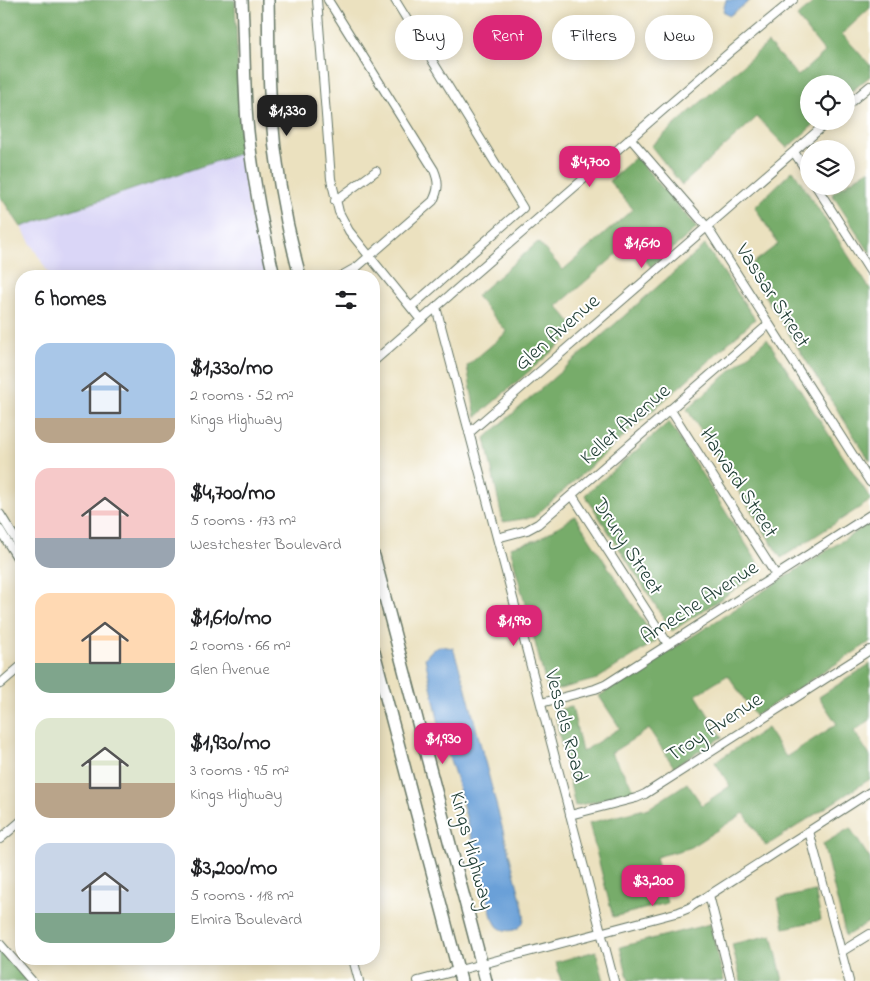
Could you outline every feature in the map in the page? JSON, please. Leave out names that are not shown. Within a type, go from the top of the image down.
[{"type":"main road","points":[[242,0],[245,91],[251,153],[273,270]]},
{"type":"main road","points":[[268,0],[271,105],[279,180],[299,270]]},
{"type":"main road","name":"Kings Highway","points":[[380,579],[486,981]]},
{"type":"main road","name":"Kings Highway","points":[[380,675],[459,976]]},
{"type":"street","points":[[318,0],[331,180],[335,201],[349,232],[421,320]]},
{"type":"street","points":[[328,0],[434,170],[438,180],[438,191],[433,201],[352,270]]},
{"type":"street","points":[[395,0],[524,208],[411,307]]},
{"type":"street","points":[[380,356],[734,48],[793,0]]},
{"type":"street","points":[[855,98],[870,86]]},
{"type":"street","name":"Glen Avenue","points":[[469,433],[819,130]]},
{"type":"street","name":"Vassar Street","points":[[630,138],[707,227],[870,482]]},
{"type":"street","points":[[794,152],[800,161]]},
{"type":"street","points":[[335,201],[376,171]]},
{"type":"street","points":[[822,195],[870,271]]},
{"type":"street","name":"Vessels Road","points":[[436,307],[614,981]]},
{"type":"street","name":"Kellet Avenue","points":[[497,538],[527,530],[538,524],[769,324]]},
{"type":"street","name":"Harvard Street","points":[[670,409],[776,575]]},
{"type":"street","name":"Drury Street","points":[[572,495],[668,644]]},
{"type":"street","points":[[0,514],[15,538]]},
{"type":"street","name":"Ameche Avenue","points":[[541,704],[604,685],[870,516]]},
{"type":"street","points":[[0,530],[15,554]]},
{"type":"street","name":"Troy Avenue","points":[[570,815],[646,794],[870,650]]},
{"type":"street","points":[[0,684],[15,671]]},
{"type":"street","points":[[418,981],[459,976],[482,964],[679,912],[709,895],[870,792]]},
{"type":"street","points":[[0,839],[15,826]]},
{"type":"street","points":[[810,830],[849,981]]},
{"type":"street","points":[[709,895],[732,981]]},
{"type":"street","points":[[842,952],[870,934]]},
{"type":"street","points":[[0,944],[15,961]]},
{"type":"street","points":[[18,965],[32,981]]},
{"type":"street","points":[[355,965],[359,981]]},
{"type":"shaded area","points":[[241,153],[249,209],[265,270],[46,270],[21,227]]},
{"type":"green space","points":[[0,0],[235,0],[241,153],[21,227],[0,196]]},
{"type":"green space","points":[[816,0],[870,0],[870,8],[842,34],[870,65],[870,76],[855,88],[855,75],[800,75],[800,130],[808,130],[787,148],[757,117],[682,185],[651,146],[768,43],[798,76],[825,52],[797,17]]},
{"type":"green space","points":[[636,157],[697,228],[651,267],[630,243],[557,306],[577,330],[476,417],[467,366],[507,332],[476,296],[538,242],[563,270],[633,209],[609,181]]},
{"type":"green space","points":[[870,169],[870,253],[833,195],[855,195],[855,178]]},
{"type":"green space","points":[[793,170],[800,181],[800,195],[809,195],[870,289],[870,461],[747,268],[778,244],[755,207]]},
{"type":"green space","points":[[705,245],[755,319],[534,517],[503,522],[485,438]]},
{"type":"green space","points":[[767,339],[870,498],[870,501],[781,558],[687,409]]},
{"type":"green space","points":[[669,422],[763,571],[672,631],[585,495]]},
{"type":"green space","points":[[575,516],[656,641],[597,679],[548,692],[510,547],[537,540]]},
{"type":"green space","points":[[870,523],[870,642],[755,716],[728,675],[696,695],[722,737],[674,767],[649,729],[611,753],[636,792],[575,806],[554,710],[572,707],[582,752],[620,728],[599,696]]},
{"type":"green space","points":[[870,664],[870,720],[854,731],[870,756],[870,779],[766,846],[744,813],[689,848],[656,857],[667,903],[613,917],[589,823],[649,808],[687,783],[702,805],[730,786],[715,762],[767,728],[786,757],[837,724],[819,697]]},
{"type":"green space","points":[[850,828],[870,859],[870,921],[846,936],[823,844]]},
{"type":"green space","points":[[815,891],[821,920],[784,928],[778,899]]},
{"type":"green space","points":[[710,924],[724,981],[629,981],[620,947]]},
{"type":"green space","points":[[772,935],[783,981],[741,981],[732,944]]},
{"type":"green space","points":[[0,950],[27,981],[0,981]]},
{"type":"green space","points":[[596,951],[604,981],[561,981],[556,962]]},
{"type":"water","points":[[726,0],[751,0],[729,16],[723,11]]},
{"type":"water","points":[[441,646],[453,648],[465,685],[523,907],[523,923],[517,929],[510,931],[498,927],[492,917],[456,778],[440,729],[425,658],[432,650]]}]
